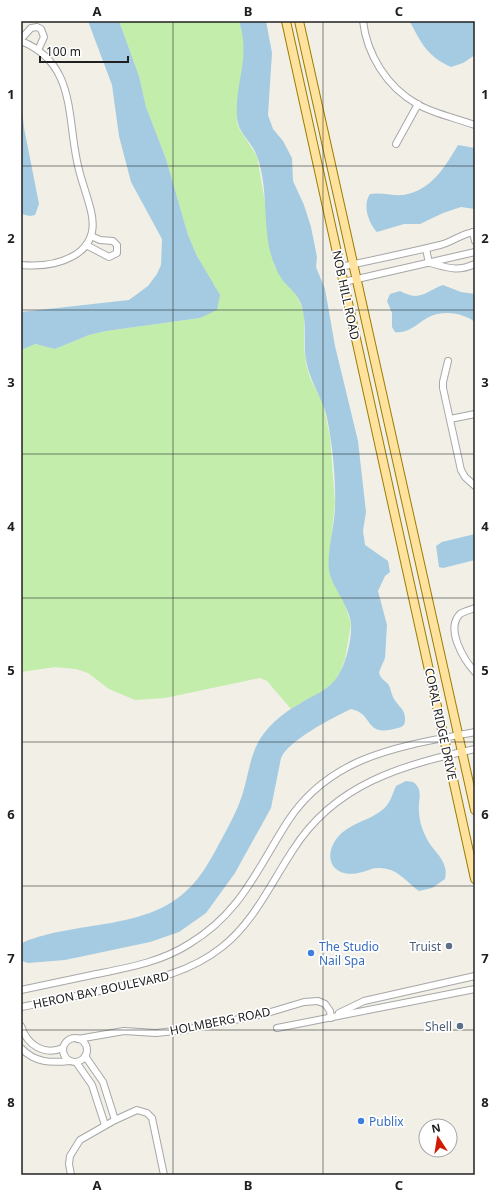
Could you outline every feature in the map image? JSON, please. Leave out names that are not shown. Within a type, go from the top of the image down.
[{"type":"main road","name":"NOB HILL ROAD","points":[[286,21],[407,569]]},
{"type":"main road","name":"NOB HILL ROAD","points":[[299,21],[420,566]]},
{"type":"main road","name":"CORAL RIDGE DRIVE","points":[[420,566],[475,810]]},
{"type":"main road","name":"CORAL RIDGE DRIVE","points":[[407,569],[475,879]]},
{"type":"street","points":[[363,21],[366,38],[381,71],[398,90],[418,104],[475,125]]},
{"type":"street","points":[[21,265],[32,266],[62,262],[72,257],[88,240],[93,224],[92,211],[77,163],[66,89],[56,68],[38,50],[21,40],[31,28],[37,27],[41,29],[44,37],[38,50]]},
{"type":"street","points":[[396,144],[418,104]]},
{"type":"street","points":[[340,267],[426,249],[474,232],[475,241]]},
{"type":"street","points":[[426,249],[429,263]]},
{"type":"street","points":[[344,282],[475,252]]},
{"type":"street","points":[[429,263],[455,270],[464,269],[475,264]]},
{"type":"street","points":[[448,361],[443,382],[450,419],[461,470],[473,485]]},
{"type":"street","points":[[450,419],[475,414]]},
{"type":"street","points":[[475,608],[462,613],[457,618],[455,624],[463,658],[475,672]]},
{"type":"street","name":"HERON BAY BOULEVARD","points":[[21,990],[135,967],[156,960],[190,944],[225,916],[243,896],[288,821],[309,796],[327,780],[350,765],[378,753],[475,732]]},
{"type":"street","name":"HERON BAY BOULEVARD","points":[[21,1007],[165,977],[189,968],[206,959],[223,947],[252,916],[293,849],[324,812],[341,798],[386,773],[409,765],[475,749]]},
{"type":"street","points":[[331,1018],[364,1001],[475,976]]},
{"type":"street","points":[[276,1028],[475,989]]},
{"type":"street","name":"HOLMBERG ROAD","points":[[78,1039],[124,1030],[156,1033],[184,1030],[264,1014],[314,1001],[325,1004],[330,1011],[331,1018]]},
{"type":"street","points":[[21,1026],[28,1040],[41,1050],[49,1051],[63,1048]]},
{"type":"street","points":[[21,1048],[38,1060],[47,1063],[73,1062],[85,1056],[87,1049],[99,1036]]},
{"type":"street","points":[[87,1049],[84,1042],[78,1039],[67,1041],[63,1048],[65,1057],[73,1062],[92,1085],[105,1125]]},
{"type":"street","points":[[85,1056],[103,1082],[115,1120]]},
{"type":"street","points":[[96,1098],[107,1094]]},
{"type":"street","points":[[71,1175],[69,1164],[70,1156],[80,1140],[105,1125],[137,1110],[147,1113],[152,1118],[164,1175]]},
{"type":"green space","points":[[119,21],[239,21],[244,36],[245,50],[238,100],[237,123],[257,156],[268,220],[268,236],[274,265],[285,283],[296,293],[304,313],[304,347],[306,364],[310,378],[323,403],[330,437],[335,503],[329,556],[330,573],[345,605],[351,624],[345,659],[334,682],[324,690],[291,709],[267,681],[260,678],[165,698],[135,700],[109,689],[88,673],[76,669],[55,667],[21,672],[21,350],[34,344],[55,349],[89,335],[106,331],[200,318],[216,287],[211,283],[188,235],[166,159],[146,107],[139,76]]},
{"type":"water","points":[[88,21],[119,21],[139,76],[146,107],[166,159],[188,235],[197,256],[220,295],[217,310],[200,318],[106,331],[89,335],[55,349],[35,344],[21,350],[21,312],[129,300],[148,286],[157,274],[161,265],[162,239],[131,182],[119,136],[112,85]]},
{"type":"water","points":[[239,21],[266,21],[272,53],[268,115],[273,129],[283,141],[292,158],[293,181],[304,205],[311,227],[317,257],[316,267],[325,289],[335,346],[358,441],[366,512],[363,531],[365,545],[388,561],[390,572],[385,576],[378,591],[387,625],[385,658],[379,672],[381,677],[388,684],[394,699],[403,711],[405,723],[400,728],[379,730],[370,724],[364,715],[351,709],[312,730],[293,744],[281,758],[271,808],[235,873],[206,913],[179,932],[150,942],[65,960],[28,963],[22,961],[21,945],[24,942],[44,935],[129,919],[150,913],[168,904],[191,886],[208,863],[234,816],[258,742],[270,726],[285,713],[328,687],[337,678],[345,661],[351,635],[348,612],[333,582],[329,570],[329,555],[335,508],[333,454],[330,433],[326,415],[307,365],[304,319],[301,304],[296,294],[279,275],[274,263],[268,239],[263,179],[260,167],[255,151],[239,127],[238,122],[237,103],[243,58],[242,34]]},
{"type":"water","points":[[410,22],[475,22],[475,55],[463,63],[451,67],[436,58],[426,49]]},
{"type":"water","points":[[21,100],[24,128],[39,204],[35,215],[30,216],[21,214]]},
{"type":"water","points":[[458,145],[475,148],[475,209],[461,207],[443,213],[420,224],[404,224],[377,232],[371,224],[367,209],[370,194],[378,193],[403,195],[422,189],[436,177],[448,162]]},
{"type":"water","points":[[443,285],[461,292],[475,294],[475,322],[465,316],[454,313],[442,313],[426,318],[410,329],[395,332],[392,327],[392,313],[387,301],[390,294],[400,291],[413,296],[418,296]]},
{"type":"water","points":[[475,534],[475,560],[443,568],[439,567],[436,546],[442,542]]},
{"type":"water","points":[[406,781],[413,782],[418,788],[420,795],[419,815],[424,834],[441,858],[446,873],[445,879],[432,888],[419,891],[396,872],[391,870],[374,868],[350,874],[337,870],[333,866],[330,855],[335,841],[350,827],[384,809],[387,806],[396,786]]},
{"type":"place","name":"Truist","points":[[449,946]]},
{"type":"place","name":"The Studio Nail Spa","points":[[311,953]]},
{"type":"place","name":"Shell","points":[[460,1026]]},
{"type":"place","name":"Publix","points":[[361,1121]]}]
